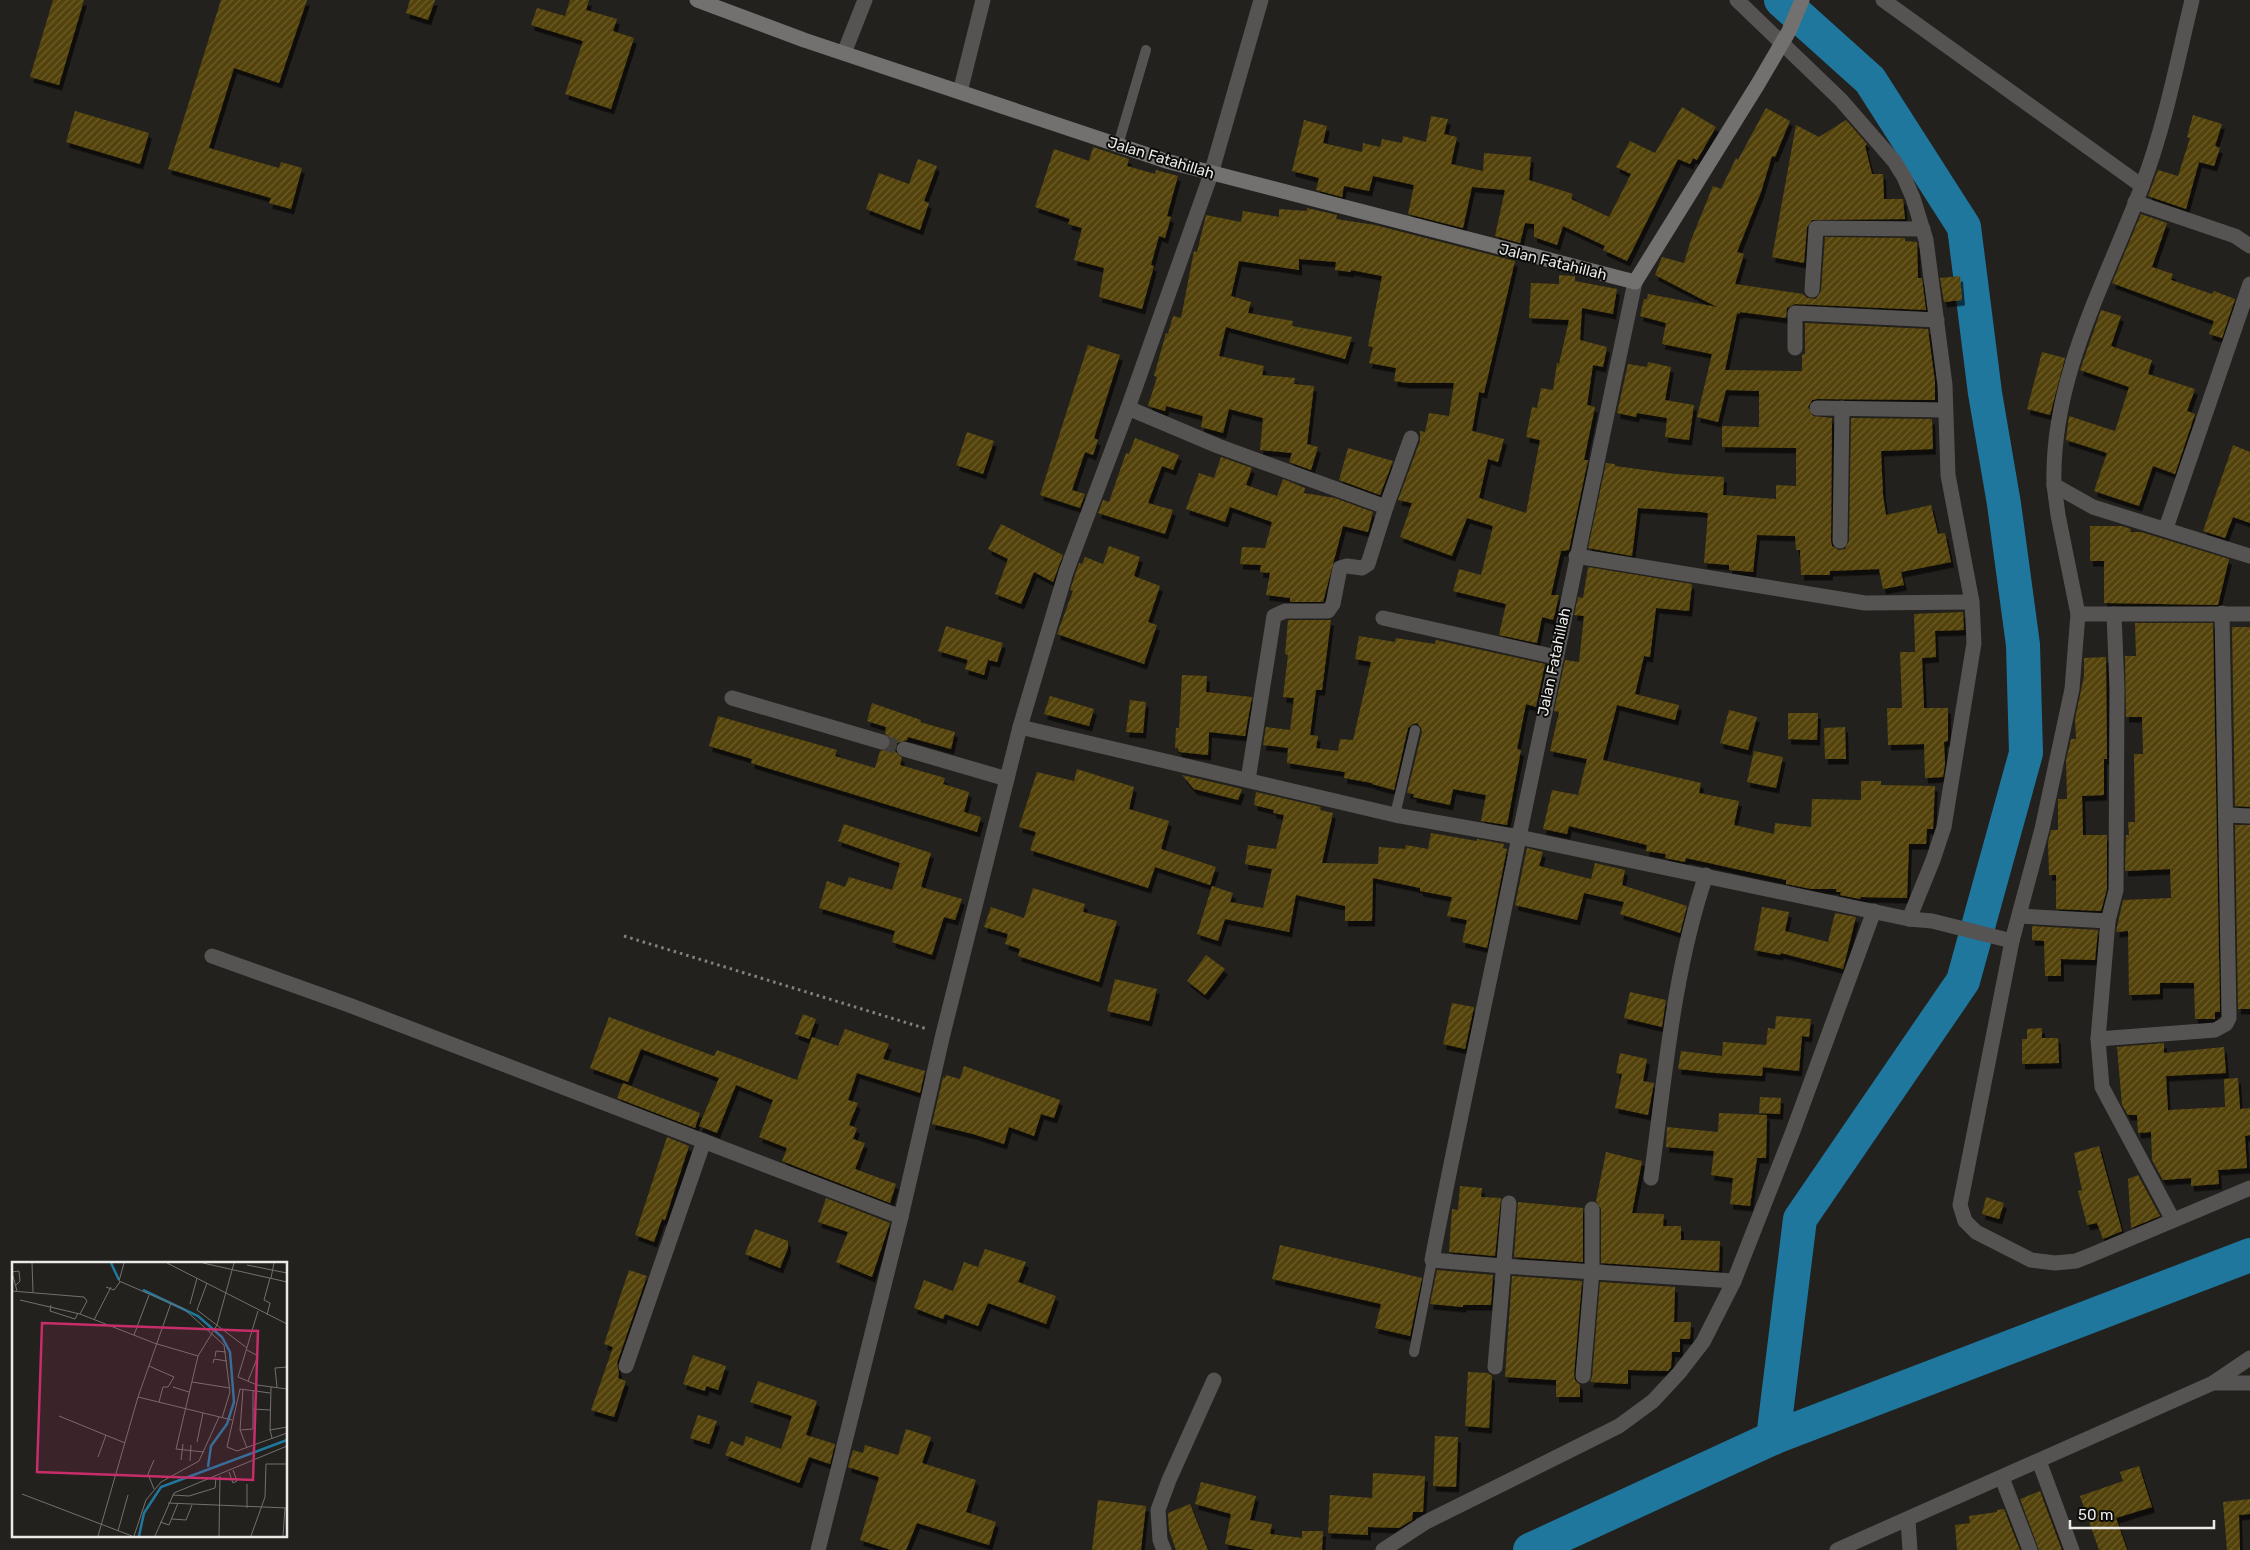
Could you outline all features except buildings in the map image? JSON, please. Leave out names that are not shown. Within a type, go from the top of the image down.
[{"type":"street","name":"Jalan Fatahillah","points":[[697,0],[844,53],[1211,174],[1635,282]]},
{"type":"street","points":[[844,53],[865,0]]},
{"type":"street","points":[[960,92],[983,0]]},
{"type":"street","points":[[818,1550],[901,1217],[943,1034],[1020,727],[1066,572],[1128,408],[1211,174],[1261,0]]},
{"type":"street","points":[[1737,0],[1785,38],[1894,161],[1910,191],[1923,229],[1937,320],[1945,410],[1948,475],[1972,602],[1973,658],[1948,807],[1933,860],[1909,919]]},
{"type":"street","name":"Jalan Fatahillah","points":[[1432,1260],[1455,1139],[1576,556],[1635,282],[1785,38],[1802,0]]},
{"type":"street","points":[[1883,0],[2142,186]]},
{"type":"street","points":[[2192,0],[2162,125],[2142,186],[2086,320],[2073,358],[2054,440],[2054,485],[2078,614],[2072,689],[2042,829],[2019,916],[2006,939],[1960,1205],[1965,1221],[1976,1232],[2031,1260],[2055,1263],[2076,1261],[2250,1188]]},
{"type":"street","points":[[2135,202],[2235,236],[2250,246]]},
{"type":"street","points":[[1812,290],[1816,228],[1923,229]]},
{"type":"street","points":[[2166,528],[2250,284]]},
{"type":"street","points":[[1795,348],[1795,313],[1937,320]]},
{"type":"street","points":[[1128,408],[1244,456],[1386,507]]},
{"type":"street","points":[[1817,408],[1945,410]]},
{"type":"street","points":[[1840,541],[1842,408]]},
{"type":"street","points":[[1248,780],[1274,616],[1285,611],[1328,611],[1333,604],[1340,568],[1347,566],[1362,568],[1368,564],[1411,438]]},
{"type":"street","points":[[2054,485],[2093,507],[2166,528],[2250,556]]},
{"type":"street","points":[[1576,556],[1684,572],[1865,603],[1972,602]]},
{"type":"street","points":[[2078,614],[2222,613],[2249,609]]},
{"type":"street","points":[[2098,1039],[2215,1030],[2226,1024],[2229,1018],[2222,613]]},
{"type":"street","points":[[2114,614],[2116,890],[2108,921],[2098,1039],[2102,1087],[2173,1220]]},
{"type":"street","points":[[1383,618],[1556,657]]},
{"type":"street","points":[[732,698],[882,742]]},
{"type":"street","points":[[1020,727],[1395,815],[1519,837],[1909,919],[1932,921],[2006,939]]},
{"type":"street","points":[[904,749],[1007,779]]},
{"type":"street","points":[[2226,815],[2250,816]]},
{"type":"street","points":[[1651,1178],[1678,980],[1691,924],[1706,875]]},
{"type":"street","points":[[1383,1550],[1426,1522],[1619,1426],[1653,1401],[1679,1373],[1702,1342],[1734,1281],[1793,1131],[1874,911]]},
{"type":"street","points":[[2019,916],[2108,921]]},
{"type":"street","points":[[212,956],[349,1005],[559,1088],[704,1141],[901,1217]]},
{"type":"street","points":[[626,1366],[704,1141]]},
{"type":"street","points":[[1495,1367],[1509,1203]]},
{"type":"street","points":[[1583,1376],[1592,1272],[1592,1209]]},
{"type":"street","points":[[1432,1260],[1734,1281]]},
{"type":"street","points":[[1838,1550],[1861,1546],[1908,1520],[2213,1383],[2250,1358]]},
{"type":"street","points":[[1164,1550],[1160,1540],[1158,1510],[1169,1480],[1214,1380]]},
{"type":"street","points":[[2213,1383],[2250,1383]]},
{"type":"street","points":[[2039,1461],[2072,1550]]},
{"type":"street","points":[[2002,1478],[2030,1550]]},
{"type":"street","points":[[1908,1520],[1910,1550]]},
{"type":"lane","points":[[1118,144],[1146,50]]},
{"type":"lane","points":[[1395,815],[1415,730]]},
{"type":"lane","points":[[1414,1352],[1432,1260]]},
{"type":"path","points":[[624,936],[943,1034]]},
{"type":"waterway","points":[[1773,1438],[1800,1219],[1963,981],[2026,753],[2023,645],[2004,504],[1985,393],[1964,227],[1870,80],[1781,0]]},
{"type":"waterway","points":[[1530,1550],[1773,1438],[2250,1255]]},
{"type":"tunnel","points":[[882,742],[904,749]]}]
